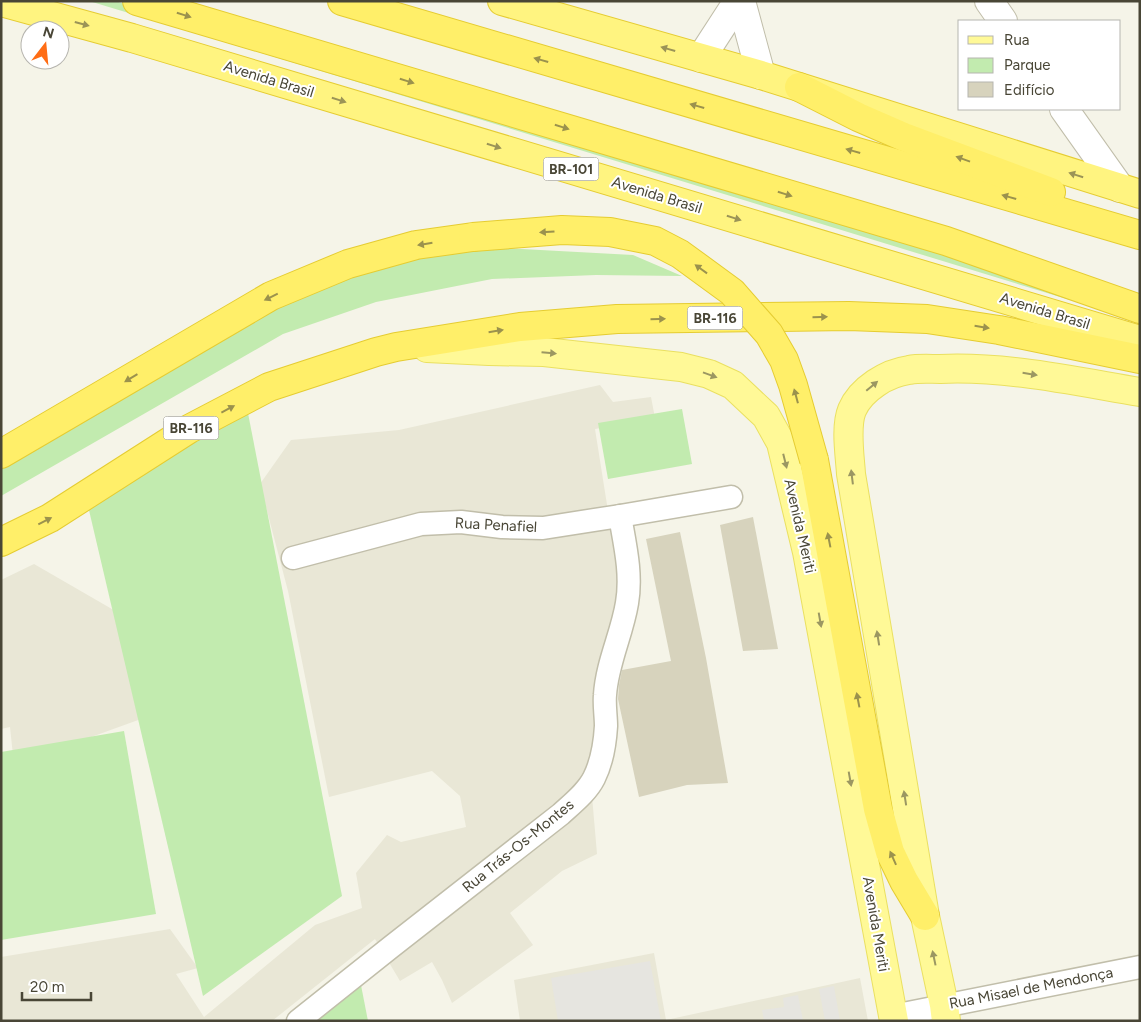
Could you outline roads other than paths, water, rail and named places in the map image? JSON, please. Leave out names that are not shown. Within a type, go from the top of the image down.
[{"type":"highway","name":"Avenida Brasil","points":[[137,1],[946,241],[1140,309]]},
{"type":"highway","points":[[342,1],[1140,235]]},
{"type":"highway","points":[[502,1],[761,75],[1130,191]]},
{"type":"highway","name":"Avenida Brasil","points":[[1,2],[151,43],[1140,340]]},
{"type":"highway","points":[[799,88],[904,137],[1140,224]]},
{"type":"highway","points":[[1,454],[271,296],[348,264],[416,246],[473,237],[562,230],[610,232],[655,241],[680,254],[732,292],[769,334],[784,360],[814,460],[878,809],[890,852],[904,881],[925,916]]},
{"type":"highway","name":"BR-116","points":[[1,542],[50,518],[189,429],[269,387],[396,347],[520,327],[617,320],[849,316],[927,319],[999,330],[1140,359]]},
{"type":"main road","name":"Avenida Meriti","points":[[396,347],[544,352],[681,367],[709,374],[733,385],[766,416],[781,443],[808,552],[894,1018]]},
{"type":"main road","points":[[945,1013],[925,916],[851,474],[848,427],[852,410],[863,394],[882,378],[909,370],[966,368],[1023,373],[1140,392]]},
{"type":"street","points":[[701,58],[739,1]]},
{"type":"street","points":[[739,1],[761,75]]},
{"type":"street","points":[[989,1],[1002,20]]},
{"type":"street","points":[[1065,110],[1130,191]]},
{"type":"street","name":"Rua Penafiel","points":[[293,558],[421,524],[461,522],[502,528],[543,528],[731,497]]},
{"type":"street","name":"Rua Trás-Os-Montes","points":[[298,1021],[561,814],[580,796],[594,778],[602,754],[606,726],[605,695],[610,665],[627,602],[629,571],[620,516]]},
{"type":"street","name":"Rua Misael de Mendonça","points":[[894,1018],[945,1013],[1140,967]]}]
